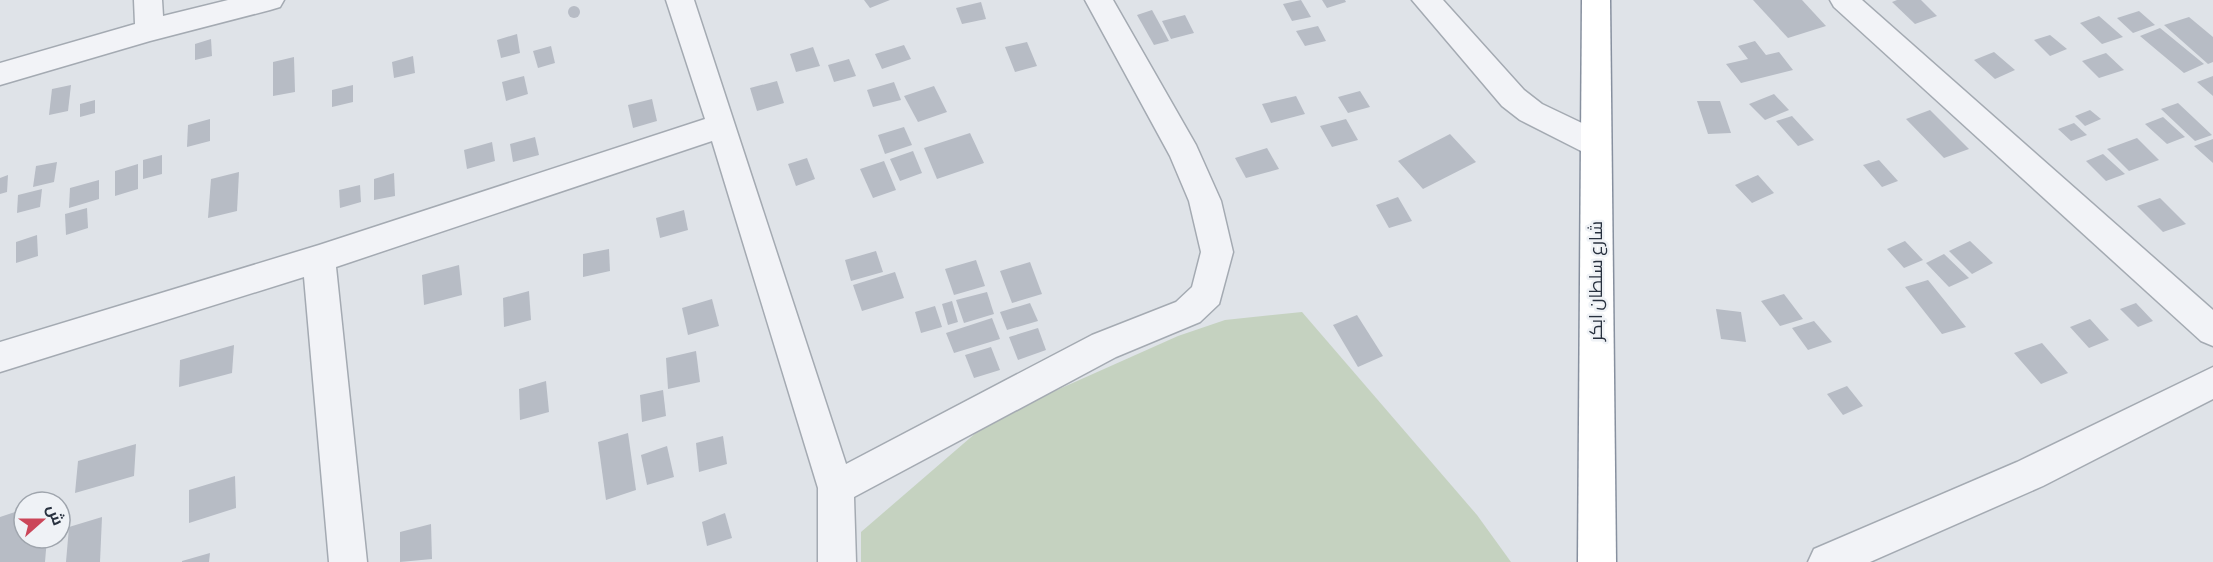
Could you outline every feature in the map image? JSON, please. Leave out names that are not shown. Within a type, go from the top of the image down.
[{"type":"highway","name":"شارع سلطان ابكر","points":[[1596,0],[1597,562]]},
{"type":"street","points":[[148,0],[150,30]]},
{"type":"street","points":[[0,74],[150,30],[270,0]]},
{"type":"street","points":[[680,0],[722,125],[836,488],[837,562]]},
{"type":"street","points":[[836,488],[1104,346],[1188,312],[1207,294],[1217,252],[1205,201],[1185,154],[1099,0]]},
{"type":"street","points":[[1426,0],[1513,98],[1531,112],[1596,144]]},
{"type":"street","points":[[1844,0],[2213,331]]},
{"type":"street","points":[[0,357],[319,259],[722,125]]},
{"type":"street","points":[[319,259],[348,562]]},
{"type":"street","points":[[1827,562],[2030,474],[2213,382]]},
{"type":"green space","points":[[1302,312],[1477,515],[1511,562],[861,562],[861,532],[992,419],[1178,336],[1225,320]]},
{"type":"building","points":[[864,0],[890,0],[870,8]]},
{"type":"building","points":[[1301,0],[1311,17],[1292,21],[1283,4]]},
{"type":"building","points":[[1322,0],[1345,0],[1346,2],[1327,8]]},
{"type":"building","points":[[1753,0],[1802,0],[1826,26],[1788,38]]},
{"type":"building","points":[[1921,0],[1937,16],[1915,24],[1892,2]]},
{"type":"building","points":[[981,2],[986,19],[962,24],[956,8]]},
{"type":"building","points":[[576,6],[579,7],[579,17],[572,18],[569,17],[568,10],[569,7]]},
{"type":"building","points":[[1152,10],[1169,41],[1154,45],[1137,15]]},
{"type":"building","points":[[2139,11],[2155,25],[2133,33],[2117,18]]},
{"type":"building","points":[[1185,15],[1194,33],[1171,39],[1162,21]]},
{"type":"building","points":[[2099,16],[2123,37],[2102,44],[2080,23]]},
{"type":"building","points":[[2189,17],[2213,37],[2213,62],[2208,64],[2164,25]]},
{"type":"building","points":[[1318,26],[1326,41],[1305,46],[1296,31]]},
{"type":"building","points":[[2160,28],[2204,64],[2184,73],[2140,36]]},
{"type":"building","points":[[517,34],[520,53],[501,58],[497,40]]},
{"type":"building","points":[[2050,35],[2067,49],[2050,56],[2034,40]]},
{"type":"building","points":[[211,39],[212,56],[195,60],[195,44]]},
{"type":"building","points":[[1755,41],[1766,55],[1779,52],[1793,70],[1741,83],[1726,64],[1748,59],[1738,46]]},
{"type":"building","points":[[1027,42],[1037,66],[1015,72],[1005,47]]},
{"type":"building","points":[[904,45],[911,59],[882,69],[875,54]]},
{"type":"building","points":[[551,46],[555,63],[538,68],[533,51]]},
{"type":"building","points":[[813,47],[820,66],[796,72],[790,54]]},
{"type":"building","points":[[1994,52],[2015,70],[1995,79],[1974,60]]},
{"type":"building","points":[[2106,53],[2124,70],[2099,78],[2082,61]]},
{"type":"building","points":[[413,56],[415,73],[394,78],[392,62]]},
{"type":"building","points":[[294,57],[295,92],[273,96],[273,62]]},
{"type":"building","points":[[849,59],[856,76],[834,82],[828,65]]},
{"type":"building","points":[[524,76],[528,94],[506,101],[502,82]]},
{"type":"building","points":[[2213,76],[2213,96],[2197,82]]},
{"type":"building","points":[[777,81],[784,103],[757,111],[750,88]]},
{"type":"building","points":[[894,82],[901,100],[873,107],[867,90]]},
{"type":"building","points":[[71,85],[68,111],[49,115],[52,89]]},
{"type":"building","points":[[353,85],[353,102],[332,107],[332,90]]},
{"type":"building","points":[[934,86],[947,112],[918,122],[904,96]]},
{"type":"building","points":[[1360,91],[1370,107],[1348,113],[1338,97]]},
{"type":"building","points":[[1774,94],[1789,110],[1765,120],[1749,104]]},
{"type":"building","points":[[1296,96],[1305,114],[1271,123],[1262,104]]},
{"type":"building","points":[[652,99],[657,121],[633,128],[628,105]]},
{"type":"building","points":[[95,100],[95,113],[80,117],[80,104]]},
{"type":"building","points":[[1697,101],[1720,101],[1731,133],[1708,134]]},
{"type":"building","points":[[2178,103],[2212,135],[2195,141],[2161,109]]},
{"type":"building","points":[[1930,110],[1969,149],[1944,158],[1906,119]]},
{"type":"building","points":[[2090,110],[2101,119],[2085,126],[2075,116]]},
{"type":"building","points":[[1792,116],[1814,140],[1798,146],[1776,121]]},
{"type":"building","points":[[2163,117],[2185,137],[2167,144],[2145,124]]},
{"type":"building","points":[[210,119],[210,141],[187,147],[188,125]]},
{"type":"building","points":[[1346,119],[1358,140],[1332,147],[1320,126]]},
{"type":"building","points":[[2074,123],[2087,135],[2071,141],[2058,129]]},
{"type":"building","points":[[904,127],[912,145],[885,154],[878,135]]},
{"type":"building","points":[[970,133],[984,163],[937,179],[924,148]]},
{"type":"building","points":[[1450,134],[1476,162],[1423,189],[1398,161]]},
{"type":"building","points":[[535,137],[539,155],[513,162],[510,144]]},
{"type":"building","points":[[2137,138],[2159,160],[2129,171],[2107,149]]},
{"type":"building","points":[[2213,139],[2213,163],[2194,146]]},
{"type":"building","points":[[492,142],[495,161],[467,169],[464,150]]},
{"type":"building","points":[[1267,148],[1279,169],[1246,178],[1235,158]]},
{"type":"building","points":[[913,151],[922,173],[900,181],[890,159]]},
{"type":"building","points":[[2103,154],[2125,174],[2106,181],[2086,161]]},
{"type":"building","points":[[162,155],[162,174],[143,179],[143,160]]},
{"type":"building","points":[[807,158],[815,179],[796,186],[788,164]]},
{"type":"building","points":[[1879,160],[1898,181],[1882,187],[1863,165]]},
{"type":"building","points":[[884,161],[896,190],[873,198],[860,169]]},
{"type":"building","points":[[57,162],[54,182],[33,187],[36,166]]},
{"type":"building","points":[[138,164],[138,189],[115,196],[115,171]]},
{"type":"building","points":[[239,172],[237,211],[208,218],[211,179]]},
{"type":"building","points":[[394,173],[395,196],[374,200],[374,179]]},
{"type":"building","points":[[8,175],[7,192],[0,194],[0,178]]},
{"type":"building","points":[[1758,175],[1774,193],[1752,203],[1735,185]]},
{"type":"building","points":[[99,180],[99,199],[69,208],[70,188]]},
{"type":"building","points":[[360,185],[361,202],[340,208],[339,190]]},
{"type":"building","points":[[42,189],[40,207],[17,213],[18,195]]},
{"type":"building","points":[[1398,197],[1412,221],[1389,228],[1376,205]]},
{"type":"building","points":[[2160,198],[2186,224],[2163,232],[2137,206]]},
{"type":"building","points":[[87,208],[88,228],[66,235],[65,214]]},
{"type":"building","points":[[684,210],[688,230],[660,238],[656,218]]},
{"type":"building","points":[[37,235],[38,256],[16,263],[16,242]]},
{"type":"building","points":[[1905,241],[1923,260],[1904,268],[1887,249]]},
{"type":"building","points":[[1970,241],[1993,263],[1972,274],[1949,251]]},
{"type":"building","points":[[609,249],[610,271],[583,277],[583,254]]},
{"type":"building","points":[[876,251],[883,272],[851,281],[845,260]]},
{"type":"building","points":[[1944,254],[1969,278],[1949,287],[1926,263]]},
{"type":"building","points":[[976,260],[985,286],[954,295],[945,269]]},
{"type":"building","points":[[1030,262],[1042,294],[1012,303],[1000,271]]},
{"type":"building","points":[[459,265],[462,295],[424,305],[422,275]]},
{"type":"building","points":[[895,272],[904,298],[862,311],[853,285]]},
{"type":"building","points":[[1928,280],[1966,327],[1942,334],[1905,287]]},
{"type":"building","points":[[529,291],[531,320],[504,327],[503,298]]},
{"type":"building","points":[[987,292],[994,314],[964,323],[956,300]]},
{"type":"building","points":[[1784,294],[1803,319],[1780,326],[1761,301]]},
{"type":"building","points":[[712,299],[719,326],[688,335],[682,308]]},
{"type":"building","points":[[952,301],[958,322],[948,325],[942,304]]},
{"type":"building","points":[[1030,303],[1038,321],[1007,330],[1000,312]]},
{"type":"building","points":[[2136,303],[2153,321],[2138,327],[2120,309]]},
{"type":"building","points":[[935,306],[942,327],[921,333],[915,312]]},
{"type":"building","points":[[1716,309],[1741,312],[1746,342],[1721,339]]},
{"type":"building","points":[[1357,315],[1383,356],[1358,367],[1333,325]]},
{"type":"building","points":[[992,318],[1000,339],[954,353],[946,333]]},
{"type":"building","points":[[2090,319],[2109,340],[2089,348],[2070,327]]},
{"type":"building","points":[[1814,321],[1832,342],[1808,350],[1792,328]]},
{"type":"building","points":[[1038,328],[1046,350],[1018,360],[1009,337]]},
{"type":"building","points":[[2042,343],[2068,373],[2041,384],[2014,353]]},
{"type":"building","points":[[234,345],[232,373],[179,387],[180,360]]},
{"type":"building","points":[[991,347],[1000,370],[974,378],[965,355]]},
{"type":"building","points":[[696,351],[700,382],[668,389],[666,358]]},
{"type":"building","points":[[546,381],[549,412],[520,420],[519,389]]},
{"type":"building","points":[[1847,386],[1863,406],[1843,415],[1827,394]]},
{"type":"building","points":[[663,390],[666,416],[642,422],[640,395]]},
{"type":"building","points":[[628,433],[636,490],[606,500],[598,442]]},
{"type":"building","points":[[723,436],[727,464],[699,472],[696,443]]},
{"type":"building","points":[[136,444],[134,476],[75,493],[78,461]]},
{"type":"building","points":[[667,446],[674,477],[647,485],[641,455]]},
{"type":"building","points":[[235,476],[236,508],[189,523],[189,490]]},
{"type":"building","points":[[12,513],[12,550],[46,550],[45,562],[0,562],[0,517]]},
{"type":"building","points":[[725,513],[732,538],[707,546],[702,522]]},
{"type":"building","points":[[102,517],[100,562],[66,562],[67,550],[72,550],[72,526]]},
{"type":"building","points":[[431,524],[432,559],[400,562],[400,532]]},
{"type":"building","points":[[210,553],[209,562],[182,562],[182,561]]}]
